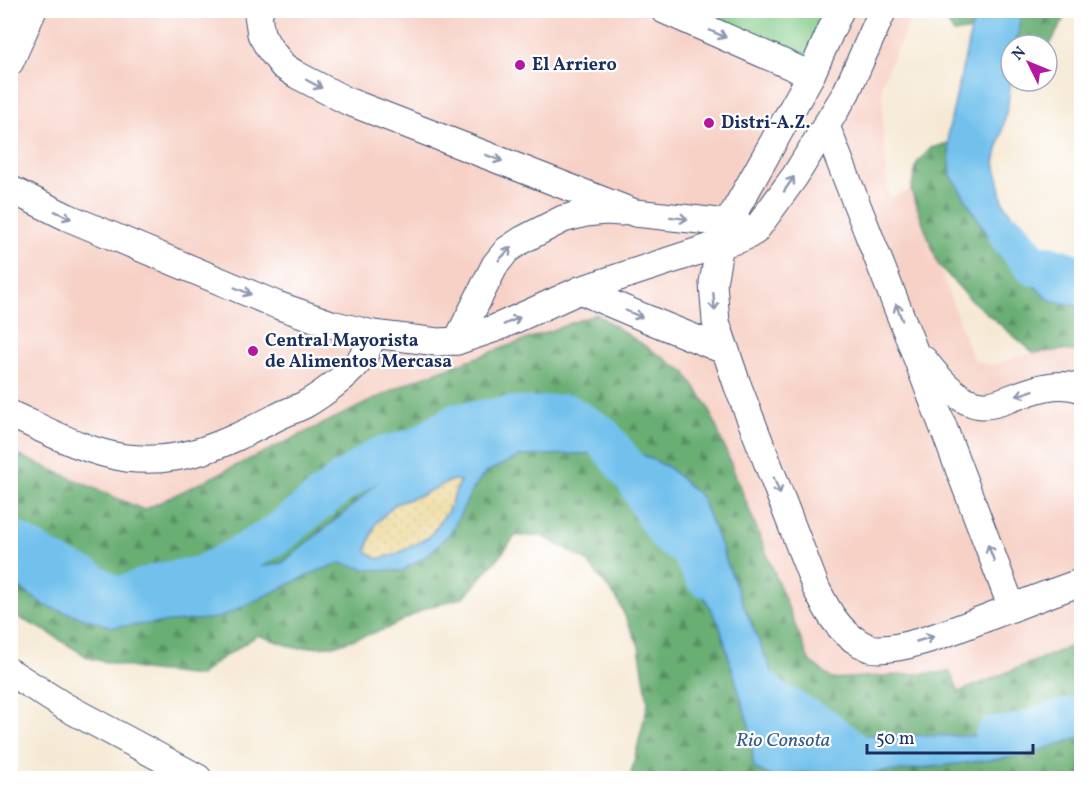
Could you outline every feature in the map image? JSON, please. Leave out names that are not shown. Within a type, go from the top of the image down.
[{"type":"street","points":[[10,62],[33,10]]},
{"type":"street","points":[[260,10],[258,15],[261,34],[283,66],[347,101],[635,213],[746,237],[754,231],[795,176],[846,93],[883,10]]},
{"type":"street","points":[[664,10],[811,75]]},
{"type":"street","points":[[840,10],[811,75],[724,234],[713,283],[716,322],[741,394],[816,588],[828,612],[853,640],[868,648],[886,648],[943,634],[1082,582]]},
{"type":"street","points":[[811,75],[865,48]]},
{"type":"street","points":[[826,126],[1012,608]]},
{"type":"street","points":[[10,189],[68,217],[277,305],[331,324],[373,334],[438,342],[457,341],[496,328],[580,290],[724,234]]},
{"type":"street","points":[[457,341],[495,265],[507,250],[563,219],[605,211],[635,213]]},
{"type":"street","points":[[580,290],[726,351]]},
{"type":"street","points":[[10,414],[106,454],[149,459],[172,458],[195,453],[237,438],[325,391],[365,353],[373,334]]},
{"type":"street","points":[[910,340],[934,373],[949,388],[965,400],[981,405],[997,403],[1048,386],[1072,386],[1082,389]]},
{"type":"street","points":[[10,672],[64,706],[198,778]]},
{"type":"shaded area","name":"Central Mayorista de Alimentos Mercasa","points":[[11,11],[914,11],[882,82],[883,132],[889,198],[911,190],[974,359],[995,365],[1034,353],[1061,350],[1081,352],[1081,642],[958,692],[950,672],[832,679],[809,660],[412,381],[144,510],[11,452]]},
{"type":"green space","points":[[664,11],[840,11],[811,75]]},
{"type":"green space","points":[[940,11],[978,11],[971,30],[954,33]]},
{"type":"green space","points":[[1021,11],[1068,11],[1056,33],[1018,33]]},
{"type":"green space","points":[[949,143],[951,175],[1050,299],[1081,307],[1081,352],[1061,350],[1034,353],[971,300],[938,264],[911,190],[917,163],[931,148]]},
{"type":"green space","points":[[596,314],[685,372],[708,406],[809,660],[832,679],[950,672],[959,692],[1081,642],[1081,711],[1053,724],[996,736],[860,735],[821,726],[808,720],[776,682],[701,497],[668,467],[601,435],[534,417],[499,418],[447,441],[419,447],[350,508],[282,563],[160,583],[115,587],[85,579],[11,545],[11,452],[144,510],[412,381]]},
{"type":"green space","points":[[599,453],[655,514],[671,537],[719,624],[750,729],[754,768],[775,778],[630,778],[648,703],[639,646],[617,599],[586,560],[542,536],[515,536],[464,597],[428,607],[386,629],[333,646],[295,648],[258,635],[214,663],[200,676],[143,670],[89,658],[46,631],[11,614],[11,582],[46,606],[315,572],[340,562],[366,569],[451,532],[473,489],[486,472],[520,456]]},
{"type":"green space","points":[[1081,737],[1081,778],[779,778],[799,773],[897,771],[1022,756]]},
{"type":"sand","points":[[452,480],[460,480],[448,511],[429,537],[395,555],[377,559],[365,551],[376,523],[395,504]]},
{"type":"water","points":[[978,11],[1021,11],[1018,33],[999,33],[999,93],[1009,93],[995,163],[1003,202],[1027,239],[1048,265],[1081,274],[1081,307],[1050,300],[999,254],[951,175],[948,133],[971,30]]},
{"type":"water","name":"Rio Consota","points":[[534,417],[601,435],[668,467],[701,497],[776,682],[808,720],[821,726],[860,735],[996,736],[1053,724],[1081,711],[1081,737],[1022,756],[897,771],[799,773],[775,778],[754,768],[750,729],[719,624],[671,537],[655,514],[598,453],[520,456],[486,472],[473,489],[451,532],[429,554],[402,571],[366,569],[340,563],[315,572],[219,618],[112,627],[46,606],[11,582],[11,545],[85,579],[115,587],[160,583],[282,563],[350,508],[419,447],[447,441],[499,418]],"holes":[[[452,480],[460,481],[448,511],[429,537],[395,555],[377,559],[366,551],[376,523],[395,504]]]},
{"type":"waterway","points":[[1008,234],[1034,266],[1048,265],[1082,276]]},
{"type":"waterway","points":[[10,539],[57,566],[85,578],[116,598],[160,583],[201,576],[276,535],[341,483],[378,458],[419,447],[457,423],[515,416],[567,414],[601,435],[636,479],[655,514],[671,537],[688,546],[705,577]]},
{"type":"waterway","points":[[762,690],[771,699],[821,726],[860,757]]},
{"type":"waterway","points":[[995,736],[1010,736],[1082,714]]},
{"type":"place","name":"El Arriero","points":[[520,65]]},
{"type":"place","name":"Distri-A.Z.","points":[[709,123]]},
{"type":"place","name":"Central Mayorista de Alimentos Mercasa","points":[[253,351]]}]
